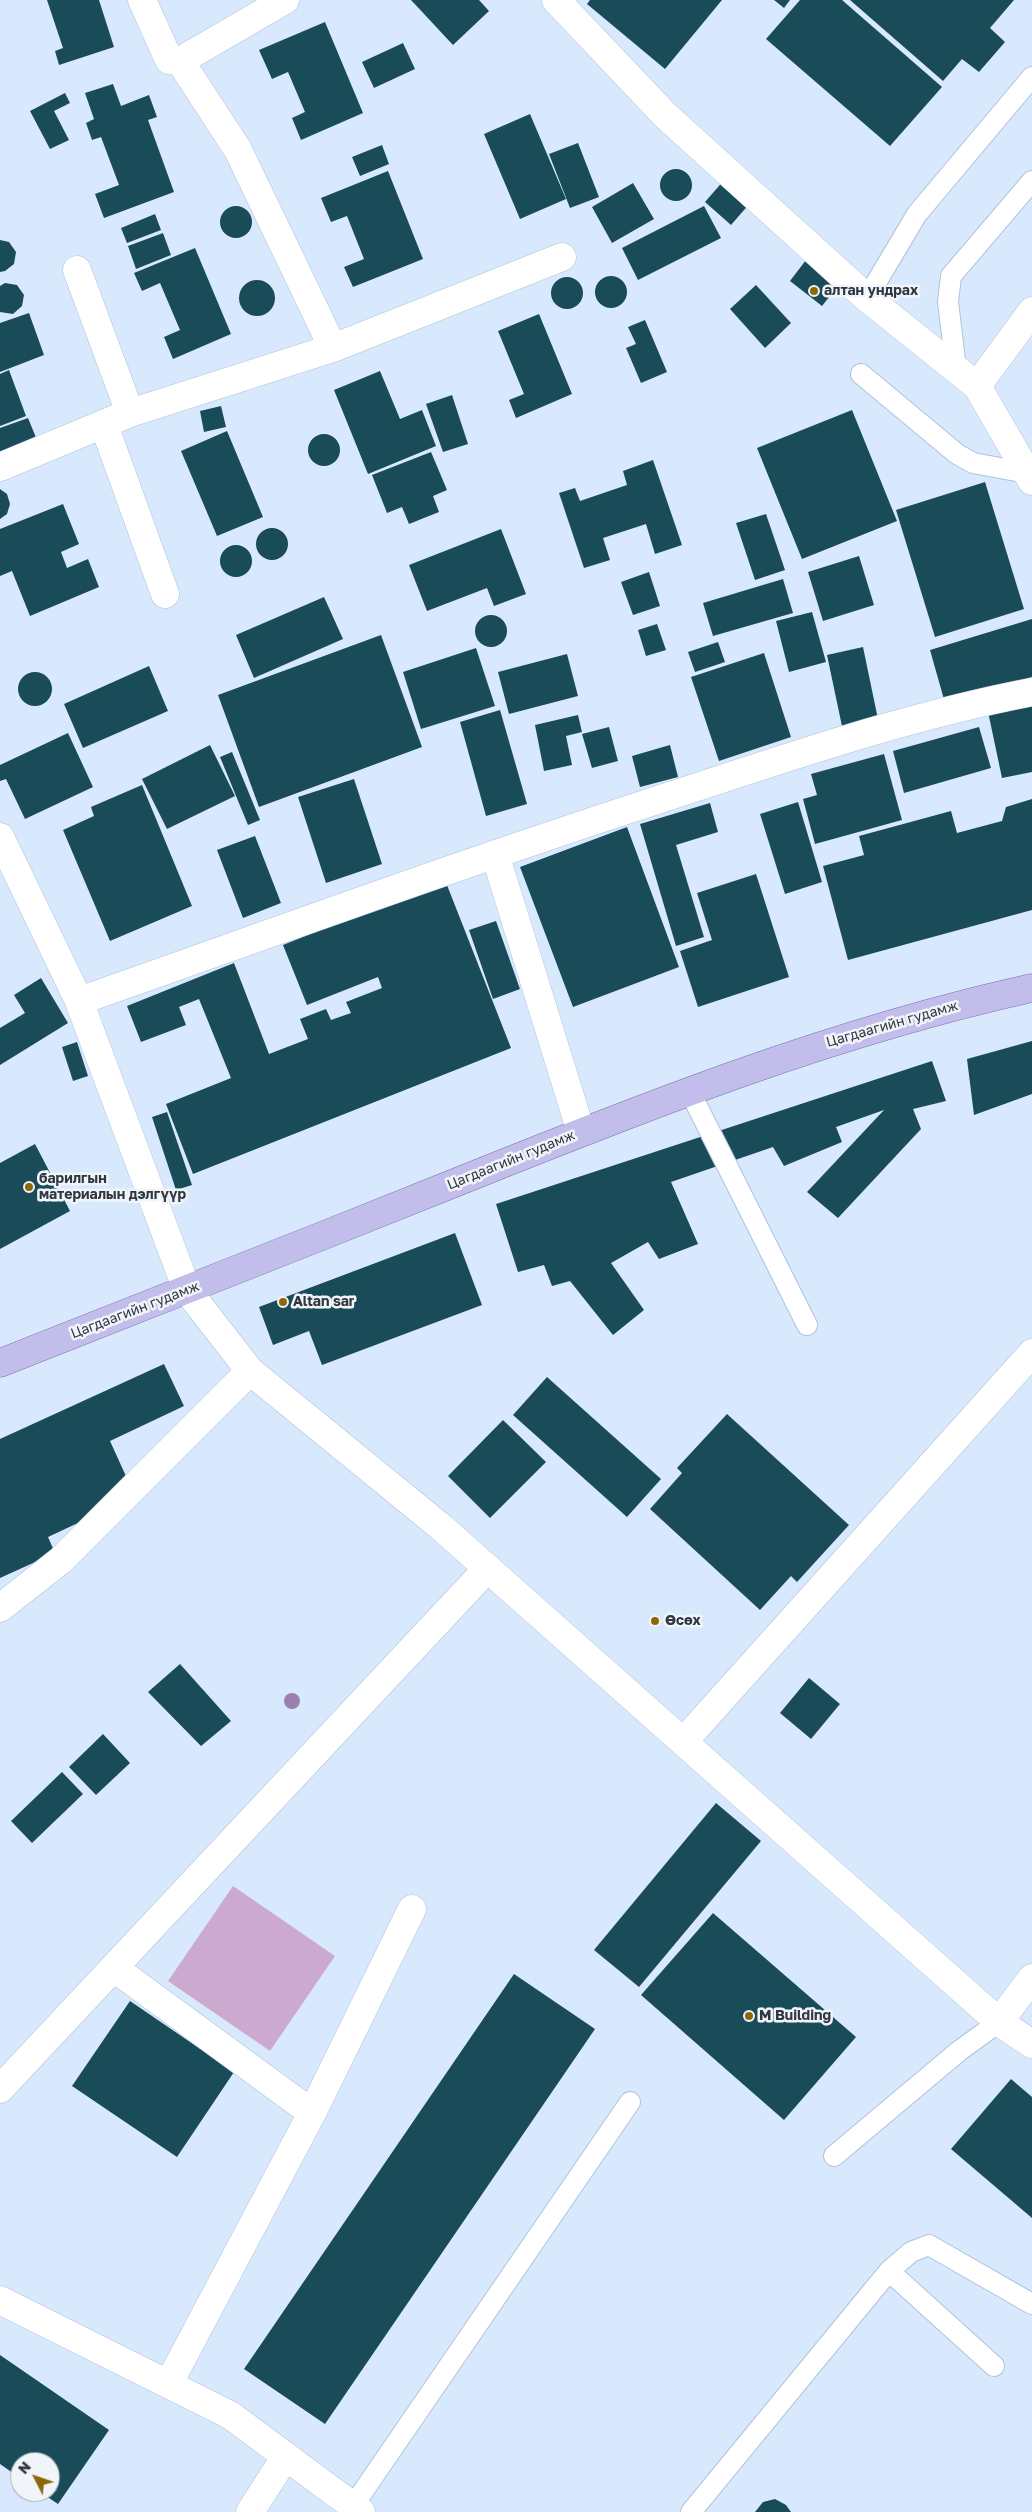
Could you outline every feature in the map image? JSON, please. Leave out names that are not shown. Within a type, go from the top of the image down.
[{"type":"main road","name":"Цагдаагийн гудамж","points":[[0,1363],[689,1090],[804,1050],[955,1005],[1032,988]]},
{"type":"street","points":[[142,0],[169,60],[180,61],[285,0]]},
{"type":"street","points":[[556,0],[665,115],[867,298],[977,386],[1030,477]]},
{"type":"street","points":[[180,61],[238,150],[333,348]]},
{"type":"street","points":[[0,467],[130,414],[333,348],[562,257]]},
{"type":"street","points":[[77,270],[130,414]]},
{"type":"street","points":[[977,386],[1032,311]]},
{"type":"street","points":[[104,426],[165,594]]},
{"type":"street","points":[[79,1001],[495,854],[820,747],[975,703],[1032,692]]},
{"type":"street","points":[[0,837],[79,1001],[187,1290],[250,1371],[441,1527],[1000,2022],[1032,2044]]},
{"type":"street","points":[[495,854],[581,1132]]},
{"type":"street","points":[[683,1742],[1032,1353]]},
{"type":"street","points":[[0,1608],[61,1560],[250,1371]]},
{"type":"street","points":[[0,2089],[488,1568]]},
{"type":"street","points":[[169,2383],[312,2113],[412,1909]]},
{"type":"street","points":[[114,1968],[312,2113]]},
{"type":"street","points":[[1000,2022],[1032,1978]]},
{"type":"street","points":[[0,2300],[230,2415],[357,2509]]},
{"type":"street","points":[[250,2512],[286,2456]]},
{"type":"lane","points":[[867,298],[916,214],[1032,77]]},
{"type":"lane","points":[[956,368],[948,302],[951,276],[1032,181]]},
{"type":"lane","points":[[861,374],[957,454],[974,463],[1030,477]]},
{"type":"lane","points":[[689,1090],[808,1325]]},
{"type":"lane","points":[[834,2156],[959,2052],[1000,2022]]},
{"type":"lane","points":[[357,2509],[630,2102]]},
{"type":"lane","points":[[691,2512],[889,2271],[910,2252],[929,2245],[1032,2304]]},
{"type":"lane","points":[[889,2271],[994,2366]]},
{"type":"shaded area","points":[[233,1886],[335,1956],[270,2051],[168,1981]]},
{"type":"building","points":[[47,0],[99,0],[114,47],[59,65],[55,51],[63,48]]},
{"type":"building","points":[[411,0],[479,0],[489,11],[453,45]]},
{"type":"building","points":[[590,0],[722,0],[665,69],[587,4]]},
{"type":"building","points":[[774,0],[790,0],[784,8]]},
{"type":"building","points":[[800,0],[842,0],[942,87],[890,146],[766,39]]},
{"type":"building","points":[[850,0],[1014,0],[990,28],[1005,42],[979,72],[962,59],[943,81]]},
{"type":"building","points":[[325,22],[363,113],[301,140],[292,118],[305,112],[288,72],[272,79],[259,50]]},
{"type":"building","points":[[403,43],[415,69],[374,88],[362,62]]},
{"type":"building","points":[[113,84],[121,106],[149,95],[157,117],[148,120],[174,192],[104,218],[95,194],[119,185],[101,137],[92,140],[86,123],[94,119],[85,93]]},
{"type":"building","points":[[65,93],[70,103],[54,111],[69,140],[50,149],[30,111]]},
{"type":"building","points":[[530,114],[566,199],[520,219],[484,134]]},
{"type":"building","points":[[578,143],[599,197],[570,208],[549,154]]},
{"type":"building","points":[[382,145],[389,164],[360,176],[352,157]]},
{"type":"building","points":[[676,169],[687,174],[692,185],[687,196],[676,201],[665,196],[660,185],[665,174]]},
{"type":"building","points":[[388,171],[423,259],[353,287],[344,267],[364,259],[347,216],[331,222],[321,198]]},
{"type":"building","points":[[725,179],[751,202],[731,225],[705,202]]},
{"type":"building","points":[[633,183],[654,219],[612,243],[592,207]]},
{"type":"building","points":[[236,206],[242,207],[247,211],[251,216],[251,228],[247,233],[242,237],[236,238],[230,237],[225,233],[221,228],[220,222],[221,216],[225,211],[230,207]]},
{"type":"building","points":[[704,206],[721,238],[638,280],[622,248]]},
{"type":"building","points":[[155,214],[161,230],[127,243],[121,228]]},
{"type":"building","points":[[163,233],[171,255],[136,269],[128,246]]},
{"type":"building","points":[[0,240],[9,242],[16,252],[14,264],[5,271],[0,272]]},
{"type":"building","points":[[195,248],[231,334],[173,359],[164,337],[180,330],[160,283],[142,291],[134,273]]},
{"type":"building","points":[[806,260],[838,286],[822,306],[790,281]]},
{"type":"building","points":[[611,276],[622,281],[627,292],[622,303],[611,308],[600,303],[595,292],[600,281]]},
{"type":"building","points":[[567,277],[578,282],[583,293],[578,304],[567,309],[556,304],[551,293],[556,282]]},
{"type":"building","points":[[257,280],[264,281],[270,285],[274,291],[274,305],[270,311],[264,315],[257,316],[250,315],[244,311],[240,305],[239,298],[240,291],[244,285],[250,281]]},
{"type":"building","points":[[5,283],[17,285],[24,295],[22,306],[13,314],[0,312],[0,286]]},
{"type":"building","points":[[756,285],[791,323],[765,348],[730,309]]},
{"type":"building","points":[[29,313],[44,355],[0,372],[0,323]]},
{"type":"building","points":[[539,314],[572,394],[516,418],[509,400],[524,394],[498,331]]},
{"type":"building","points":[[645,320],[667,372],[641,383],[626,348],[636,344],[628,327]]},
{"type":"building","points":[[9,370],[26,416],[0,426],[0,374]]},
{"type":"building","points":[[380,371],[400,419],[422,410],[436,446],[368,474],[334,390]]},
{"type":"building","points":[[452,395],[468,444],[443,452],[426,404]]},
{"type":"building","points":[[221,406],[226,427],[204,432],[200,411]]},
{"type":"building","points":[[852,410],[897,521],[802,559],[757,448]]},
{"type":"building","points":[[28,418],[37,440],[0,454],[0,428]]},
{"type":"building","points":[[227,431],[263,517],[217,536],[181,451]]},
{"type":"building","points":[[324,434],[330,435],[335,439],[339,444],[339,456],[335,461],[330,465],[324,466],[318,465],[313,461],[309,456],[308,450],[309,444],[313,439],[318,435]]},
{"type":"building","points":[[431,452],[447,490],[433,496],[439,512],[409,524],[402,507],[387,513],[372,475]]},
{"type":"building","points":[[653,460],[682,545],[655,554],[646,524],[603,538],[610,560],[584,568],[559,493],[575,488],[580,501],[627,485],[623,471]]},
{"type":"building","points":[[985,482],[1024,609],[935,637],[896,510]]},
{"type":"building","points":[[0,489],[7,494],[10,504],[7,514],[0,519]]},
{"type":"building","points":[[63,504],[79,544],[61,552],[67,568],[88,559],[99,587],[30,616],[12,571],[0,576],[0,529]]},
{"type":"building","points":[[766,514],[785,570],[755,580],[736,523]]},
{"type":"building","points":[[272,528],[283,533],[288,544],[283,555],[272,560],[261,555],[256,544],[261,533]]},
{"type":"building","points":[[501,529],[526,594],[494,606],[487,588],[427,611],[409,565]]},
{"type":"building","points":[[236,545],[248,549],[252,561],[248,573],[236,577],[224,573],[220,561],[224,549]]},
{"type":"building","points":[[859,556],[874,605],[823,621],[808,572]]},
{"type":"building","points":[[649,572],[660,606],[633,615],[621,582]]},
{"type":"building","points":[[783,579],[793,613],[713,636],[703,603]]},
{"type":"building","points":[[324,597],[343,639],[254,678],[236,635]]},
{"type":"building","points":[[812,612],[826,662],[789,672],[776,621]]},
{"type":"building","points":[[491,615],[497,616],[502,620],[506,625],[506,637],[502,642],[497,646],[491,647],[485,646],[480,642],[476,637],[475,631],[476,625],[480,620],[485,616]]},
{"type":"building","points":[[1032,619],[1032,677],[945,703],[930,650]]},
{"type":"building","points":[[657,624],[666,650],[646,656],[638,630]]},
{"type":"building","points":[[381,635],[422,747],[259,807],[218,695]]},
{"type":"building","points":[[718,642],[725,662],[695,672],[688,652]]},
{"type":"building","points":[[863,647],[879,724],[843,731],[827,655]]},
{"type":"building","points":[[476,648],[495,706],[421,729],[403,672]]},
{"type":"building","points":[[764,653],[791,737],[719,761],[691,677]]},
{"type":"building","points":[[567,654],[578,696],[509,714],[498,672]]},
{"type":"building","points":[[149,666],[168,711],[83,748],[64,704]]},
{"type":"building","points":[[35,672],[42,673],[47,677],[51,682],[51,696],[47,701],[42,705],[35,706],[28,705],[23,701],[19,696],[18,689],[19,682],[23,677],[28,673]]},
{"type":"building","points":[[1032,698],[1032,772],[1002,778],[987,707]]},
{"type":"building","points":[[500,710],[527,804],[486,816],[460,722]]},
{"type":"building","points":[[578,715],[582,732],[566,736],[572,765],[544,771],[535,725]]},
{"type":"building","points":[[609,727],[618,761],[592,768],[582,734]]},
{"type":"building","points":[[979,727],[991,768],[904,793],[893,751]]},
{"type":"building","points":[[68,733],[93,787],[25,819],[6,779],[0,781],[0,765]]},
{"type":"building","points":[[210,745],[235,796],[167,829],[142,779]]},
{"type":"building","points":[[670,745],[678,777],[640,787],[632,756]]},
{"type":"building","points":[[232,752],[260,820],[248,825],[220,757]]},
{"type":"building","points":[[884,754],[902,820],[815,844],[803,799],[817,795],[811,774]]},
{"type":"building","points":[[354,779],[382,864],[326,883],[298,797]]},
{"type":"building","points":[[142,785],[192,906],[110,941],[63,830],[94,816],[91,807]]},
{"type":"building","points":[[1032,799],[1032,910],[848,960],[823,866],[864,855],[859,836],[951,811],[957,833],[1002,821],[1006,807]]},
{"type":"building","points":[[798,802],[822,882],[785,894],[760,814]]},
{"type":"building","points":[[710,803],[718,832],[676,845],[704,937],[676,946],[640,824]]},
{"type":"building","points":[[627,827],[679,967],[573,1007],[520,867]]},
{"type":"building","points":[[255,836],[281,903],[243,918],[217,850]]},
{"type":"building","points":[[756,874],[789,977],[698,1007],[680,951],[712,940],[697,893]]},
{"type":"building","points":[[445,880],[511,1048],[193,1174],[166,1104],[231,1078],[199,999],[179,1007],[186,1025],[141,1042],[127,1006],[234,963],[269,1054],[308,1039],[300,1019],[326,1009],[331,1020],[351,1013],[346,1002],[382,988],[378,977],[307,1005],[283,945]]},
{"type":"building","points":[[496,921],[520,989],[493,999],[469,930]]},
{"type":"building","points":[[41,978],[68,1023],[0,1065],[0,1028],[25,1013],[14,995]]},
{"type":"building","points":[[1032,1041],[1032,1094],[974,1115],[967,1059]]},
{"type":"building","points":[[77,1042],[88,1076],[73,1081],[62,1047]]},
{"type":"building","points":[[932,1061],[946,1101],[913,1109],[921,1129],[838,1218],[807,1192],[884,1110],[836,1127],[842,1142],[784,1166],[773,1147],[671,1182],[698,1244],[659,1259],[648,1242],[611,1263],[644,1310],[613,1335],[570,1281],[552,1286],[544,1265],[518,1272],[496,1204]]},
{"type":"building","points":[[167,1112],[192,1185],[176,1190],[152,1117]]},
{"type":"building","name":"барилгын материалын дэлгүүр","points":[[35,1144],[70,1211],[0,1249],[0,1163]]},
{"type":"building","points":[[455,1233],[482,1305],[322,1365],[309,1331],[273,1345],[259,1307]]},
{"type":"building","points":[[164,1364],[184,1406],[110,1441],[130,1485],[105,1496],[110,1508],[48,1537],[55,1553],[0,1578],[0,1439]]},
{"type":"building","points":[[547,1377],[661,1479],[627,1517],[513,1415]]},
{"type":"building","points":[[727,1414],[849,1525],[797,1582],[791,1576],[760,1610],[650,1509],[682,1473],[677,1468]]},
{"type":"building","points":[[503,1420],[546,1462],[490,1518],[448,1476]]},
{"type":"building","points":[[180,1664],[231,1721],[201,1746],[148,1692]]},
{"type":"building","points":[[809,1678],[840,1704],[811,1739],[780,1713]]},
{"type":"building","points":[[103,1734],[130,1763],[96,1795],[69,1767]]},
{"type":"building","points":[[62,1772],[83,1794],[32,1843],[11,1821]]},
{"type":"building","points":[[716,1803],[761,1841],[639,1987],[594,1950]]},
{"type":"building","name":"M Building","points":[[713,1913],[856,2037],[784,2120],[641,1995]]},
{"type":"building","points":[[514,1974],[595,2029],[325,2424],[244,2369]]},
{"type":"building","points":[[130,2001],[234,2072],[177,2157],[72,2086]]},
{"type":"building","points":[[1011,2079],[1032,2097],[1032,2218],[951,2149]]},
{"type":"building","points":[[0,2355],[109,2430],[60,2501],[60,2452],[10,2452],[10,2471],[0,2464]]},
{"type":"building","points":[[775,2499],[786,2505],[791,2512],[755,2512],[763,2502]]},
{"type":"place","name":"алтан ундрах","points":[[814,291]]},
{"type":"place","name":"барилгын материалын дэлгүүр","points":[[29,1187]]},
{"type":"place","name":"Altan sar","points":[[283,1302]]},
{"type":"place","name":"Өсөх","points":[[655,1621]]},
{"type":"place","name":"M Building","points":[[749,2016]]}]
